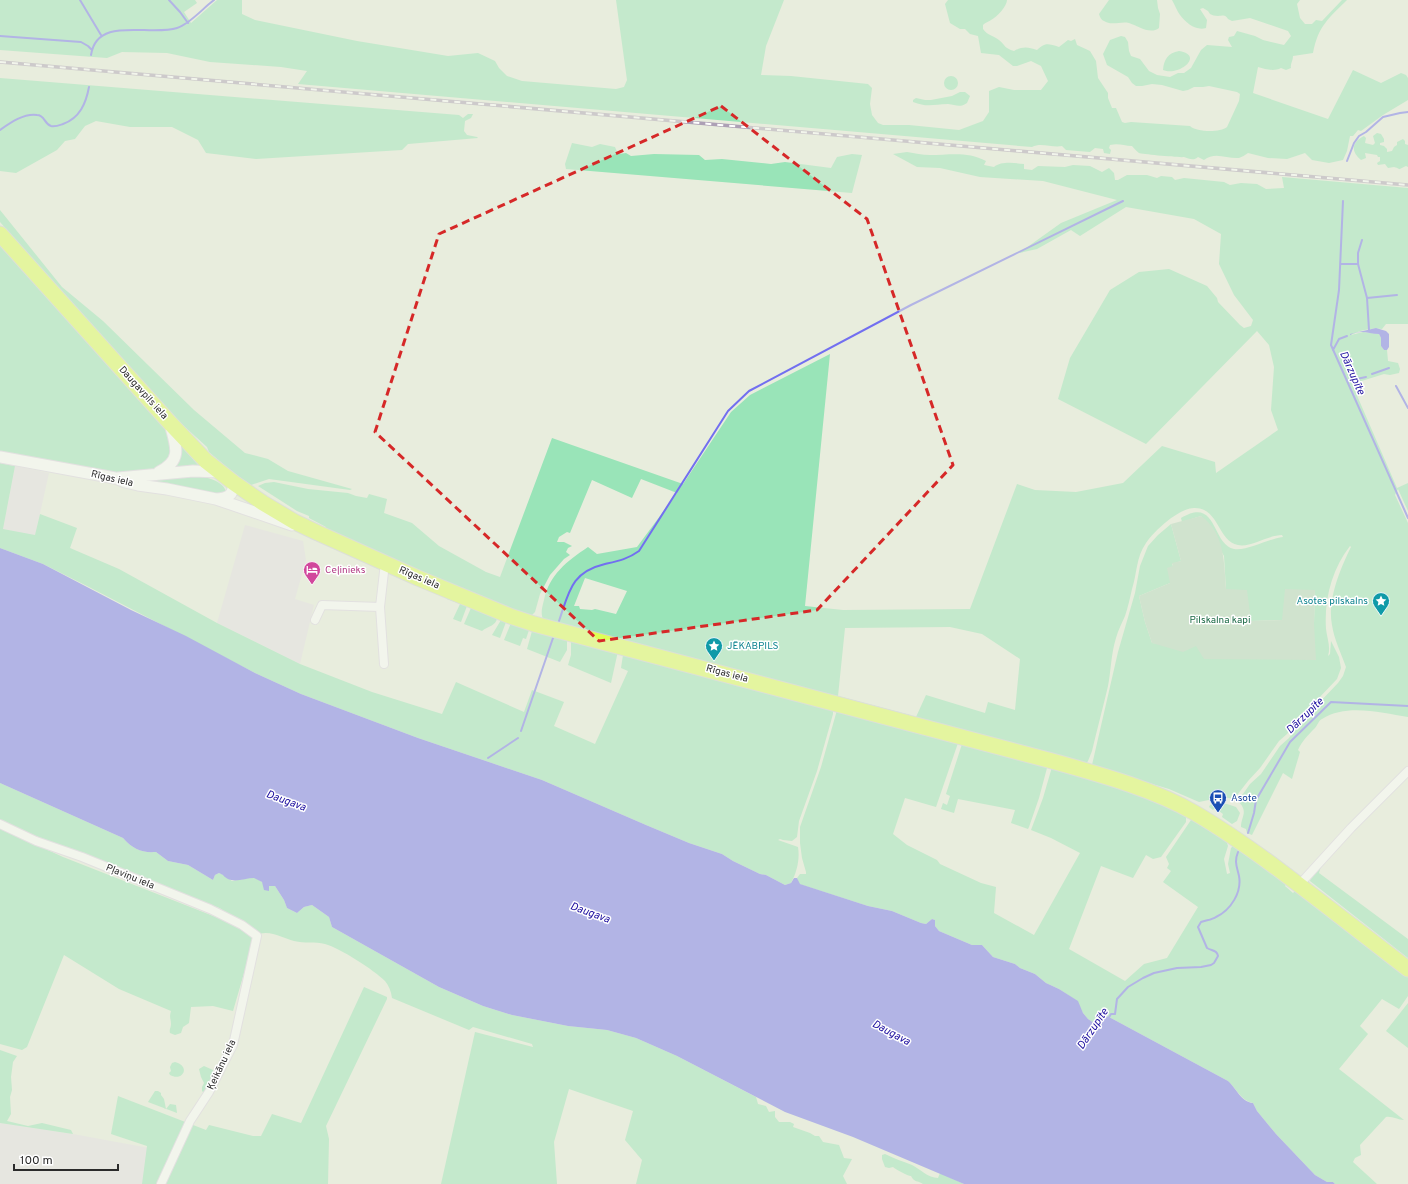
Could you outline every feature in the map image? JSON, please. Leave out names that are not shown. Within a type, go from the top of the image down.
[{"type":"highway","name":"Daugavpils iela","points":[[0,234],[170,424],[197,451],[219,472],[234,483],[263,503],[308,529]]},
{"type":"highway","name":"Rīgas iela","points":[[308,529],[494,610],[528,622],[1052,761],[1154,794],[1200,816],[1244,845],[1299,885],[1408,969]]},
{"type":"main road","points":[[156,474],[168,468],[173,462],[175,455],[176,446],[170,424]]},
{"type":"main road","name":"Rīgas iela","points":[[0,457],[115,478],[125,482],[216,498],[276,520],[308,529]]},
{"type":"main road","points":[[115,478],[192,471],[219,472]]},
{"type":"main road","points":[[216,498],[230,496],[234,491],[234,483]]},
{"type":"street","points":[[384,664],[380,607],[385,563]]},
{"type":"street","points":[[315,620],[322,605],[380,607]]},
{"type":"street","points":[[1299,885],[1351,828],[1408,771]]},
{"type":"street","name":"Pļaviņu iela","points":[[0,824],[36,841],[210,909],[242,925],[257,936]]},
{"type":"street","name":"Ķeikānu iela","points":[[161,1184],[190,1121],[209,1092],[233,1045],[257,936]]},
{"type":"highlighted area","points":[[721,106],[867,219],[953,465],[817,610],[599,641],[375,432],[439,234]]},
{"type":"shaded area","points":[[15,466],[49,473],[35,536],[3,529]]},
{"type":"shaded area","points":[[245,525],[303,541],[306,560],[295,599],[314,605],[300,664],[217,623]]},
{"type":"shaded area","points":[[0,1123],[73,1134],[171,1152],[160,1184],[0,1184]]},
{"type":"green space","points":[[0,0],[195,0],[197,3],[184,12],[191,23],[217,0],[242,0],[242,14],[255,20],[357,41],[448,56],[478,53],[495,61],[499,68],[507,76],[522,81],[616,89],[624,87],[627,80],[616,0],[784,0],[766,46],[761,75],[791,76],[868,84],[872,88],[870,104],[872,115],[878,123],[883,125],[909,125],[959,130],[983,121],[989,112],[989,91],[999,87],[1014,90],[1041,90],[1048,81],[1041,66],[1031,61],[1013,66],[999,55],[981,53],[978,36],[970,34],[965,29],[960,29],[950,23],[945,4],[948,0],[1007,0],[1004,8],[993,19],[983,25],[983,29],[999,40],[1007,48],[1014,51],[1020,48],[1031,48],[1037,50],[1047,44],[1059,47],[1068,40],[1071,41],[1075,39],[1077,45],[1090,51],[1096,61],[1098,78],[1108,93],[1108,98],[1112,108],[1116,108],[1122,122],[1190,126],[1197,130],[1214,131],[1227,127],[1239,101],[1240,94],[1209,86],[1194,87],[1183,91],[1162,85],[1152,84],[1136,86],[1128,77],[1107,65],[1103,54],[1110,40],[1121,36],[1125,37],[1128,42],[1131,56],[1140,59],[1149,71],[1157,75],[1170,77],[1178,73],[1184,73],[1191,68],[1201,50],[1207,45],[1232,47],[1228,40],[1229,37],[1234,36],[1237,31],[1263,40],[1284,45],[1291,36],[1288,31],[1250,18],[1232,21],[1225,16],[1210,14],[1203,8],[1200,9],[1207,20],[1206,28],[1202,29],[1195,27],[1182,18],[1172,0],[1300,0],[1297,4],[1300,18],[1305,24],[1312,24],[1316,20],[1322,21],[1342,0],[1347,0],[1321,29],[1313,53],[1293,56],[1291,68],[1286,70],[1281,68],[1270,70],[1258,67],[1253,93],[1328,119],[1353,70],[1381,83],[1401,73],[1406,75],[1408,78],[1408,100],[1383,115],[1361,131],[1358,130],[1353,136],[1350,136],[1347,151],[1343,160],[1329,163],[1312,160],[1305,153],[1287,159],[1268,158],[1248,153],[1239,158],[1212,156],[1204,160],[1198,157],[1191,159],[1139,153],[1132,146],[1116,144],[1110,145],[1110,154],[1104,153],[1103,149],[1095,148],[1090,152],[1066,150],[1062,146],[1039,145],[1032,147],[298,84],[307,71],[281,67],[210,62],[167,53],[122,52],[107,58],[0,50]]},
{"type":"green space","points":[[1109,0],[1157,0],[1160,14],[1159,28],[1152,31],[1129,23],[1110,23],[1103,21],[1099,14]]},
{"type":"green space","points":[[1179,51],[1186,53],[1190,57],[1190,61],[1187,65],[1176,71],[1163,70],[1167,57],[1172,53]]},
{"type":"green space","points":[[948,76],[954,76],[958,80],[958,86],[954,90],[948,90],[944,86],[944,80]]},
{"type":"green space","points":[[0,78],[459,115],[463,118],[468,114],[473,114],[471,118],[465,121],[464,131],[467,135],[478,138],[408,144],[402,150],[256,159],[206,153],[198,140],[172,127],[130,127],[96,121],[85,126],[75,139],[65,141],[57,150],[16,173],[0,171]]},
{"type":"green space","points":[[960,92],[965,92],[970,96],[967,103],[958,106],[948,104],[927,105],[913,102],[916,98],[931,100],[952,96]]},
{"type":"green space","points":[[1377,133],[1381,134],[1384,139],[1384,142],[1380,143],[1380,145],[1387,149],[1387,152],[1392,151],[1397,145],[1397,142],[1403,139],[1405,141],[1405,144],[1408,145],[1408,167],[1406,166],[1399,169],[1394,167],[1388,168],[1385,164],[1378,165],[1377,163],[1380,161],[1380,157],[1377,155],[1365,153],[1366,158],[1361,160],[1357,157],[1354,147],[1357,141],[1364,136],[1366,138],[1365,143],[1373,145],[1375,143],[1373,136]]},
{"type":"green space","points":[[572,143],[592,147],[600,144],[615,147],[618,154],[626,153],[631,156],[654,154],[699,155],[705,160],[722,159],[771,164],[785,162],[831,168],[837,157],[852,154],[862,155],[852,193],[566,169],[565,164]]},
{"type":"green space","points":[[907,152],[927,155],[965,155],[986,161],[984,165],[994,167],[1004,163],[1024,164],[1024,169],[1032,170],[1038,166],[1065,167],[1073,165],[1090,166],[1102,172],[1109,168],[1114,173],[1115,180],[1127,175],[1147,175],[1157,178],[1161,176],[1172,177],[1175,180],[1184,178],[1224,182],[1230,185],[1241,183],[1257,184],[1266,189],[1284,188],[1282,177],[1408,188],[1408,324],[1386,324],[1382,329],[1366,330],[1351,335],[1363,332],[1379,334],[1381,338],[1381,346],[1384,350],[1387,350],[1388,361],[1398,363],[1400,369],[1399,373],[1390,375],[1384,374],[1352,384],[1397,488],[1408,483],[1408,511],[1398,489],[1395,495],[1408,523],[1408,717],[1365,710],[1353,710],[1332,714],[1321,720],[1303,741],[1298,750],[1300,752],[1292,779],[1283,773],[1252,835],[1247,833],[1246,829],[1241,827],[1244,811],[1238,801],[1250,784],[1261,774],[1280,746],[1289,738],[1298,725],[1343,676],[1346,667],[1333,630],[1331,606],[1336,585],[1351,547],[1350,546],[1338,564],[1334,574],[1330,585],[1326,607],[1326,629],[1329,649],[1328,656],[1330,654],[1331,641],[1339,657],[1341,668],[1337,679],[1279,741],[1260,768],[1234,799],[1223,797],[1199,802],[1169,789],[1092,765],[1118,652],[1135,593],[1140,566],[1148,546],[1171,524],[1181,561],[1172,564],[1173,566],[1170,583],[1139,596],[1152,643],[1196,646],[1314,623],[1315,590],[1282,620],[1251,621],[1226,590],[1224,556],[1201,516],[1182,522],[1181,518],[1193,513],[1202,513],[1213,523],[1221,539],[1234,549],[1251,547],[1283,537],[1282,535],[1248,545],[1231,543],[1209,513],[1202,509],[1194,508],[1188,509],[1174,516],[1150,538],[1143,548],[1138,560],[1127,609],[1113,650],[1109,680],[1092,751],[1086,764],[913,717],[916,717],[926,695],[985,713],[988,702],[1015,710],[1020,659],[982,634],[950,627],[845,628],[838,696],[910,715],[908,716],[544,621],[542,611],[546,591],[560,569],[566,563],[588,547],[597,554],[637,547],[677,493],[641,479],[632,498],[592,480],[570,533],[567,532],[559,537],[557,542],[564,542],[572,546],[568,548],[566,552],[570,555],[564,559],[550,575],[540,594],[535,612],[531,616],[502,608],[326,530],[326,527],[309,518],[309,516],[297,511],[258,486],[265,483],[274,482],[308,489],[348,493],[367,498],[369,494],[387,499],[384,513],[412,523],[439,546],[486,572],[500,577],[552,438],[683,484],[731,412],[750,395],[830,354],[805,606],[843,610],[970,609],[1017,484],[1035,490],[1076,492],[1123,483],[1162,446],[1215,462],[1216,473],[1278,430],[1271,410],[1274,367],[1269,345],[1257,331],[1146,444],[1058,399],[1070,358],[1110,290],[1139,272],[1169,269],[1207,286],[1217,298],[1218,302],[1240,325],[1244,328],[1251,326],[1253,320],[1234,295],[1219,264],[1221,234],[1194,219],[1126,207],[1080,236],[1071,230],[1037,249],[1019,253],[1061,223],[1117,200],[1043,181],[980,177],[940,168],[917,167],[893,154]],"holes":[[[585,578],[627,591],[616,614],[595,609],[580,609],[579,606],[574,606]]]},
{"type":"green space","points":[[0,210],[62,287],[103,321],[194,410],[245,453],[268,459],[288,471],[352,489],[350,490],[269,479],[251,485],[235,474],[209,452],[207,447],[174,417],[71,303],[0,222]]},
{"type":"green space","points":[[0,244],[169,433],[173,455],[160,469],[130,472],[109,472],[0,453]]},
{"type":"green space","points":[[180,445],[199,466],[171,469]]},
{"type":"green space","points":[[0,463],[15,466],[3,529],[35,535],[40,514],[77,528],[70,548],[119,569],[217,623],[300,664],[372,692],[442,714],[456,682],[524,712],[532,690],[564,702],[554,726],[595,744],[628,671],[621,668],[623,655],[833,709],[833,714],[817,771],[799,821],[797,837],[792,841],[778,840],[798,847],[798,865],[791,883],[785,885],[733,861],[722,854],[689,843],[542,780],[418,738],[301,694],[255,673],[43,564],[0,548]]},
{"type":"green space","points":[[188,475],[215,480],[220,483],[226,491],[223,495],[145,480]]},
{"type":"green space","name":"Pilskalna kapi","points":[[1201,516],[1209,523],[1219,539],[1224,559],[1226,589],[1247,590],[1251,621],[1282,620],[1285,589],[1315,590],[1314,623],[1316,660],[1204,659],[1196,646],[1183,652],[1152,643],[1139,596],[1170,583],[1167,568],[1173,566],[1172,563],[1181,561],[1171,524]]},
{"type":"green space","points":[[449,598],[467,606],[461,622],[453,619],[460,604],[447,599]]},
{"type":"green space","points":[[471,608],[497,618],[495,623],[482,631],[464,624]]},
{"type":"green space","points":[[501,620],[506,622],[500,638],[492,635]]},
{"type":"green space","points":[[511,623],[529,630],[526,639],[523,638],[520,646],[504,640]]},
{"type":"green space","points":[[532,631],[567,640],[567,650],[560,662],[527,649]]},
{"type":"green space","points":[[571,640],[618,651],[611,683],[568,665],[571,655]]},
{"type":"green space","points":[[837,710],[958,743],[936,807],[905,798],[893,834],[907,845],[937,860],[940,864],[981,883],[996,887],[994,913],[1034,935],[1080,853],[1051,838],[1031,830],[1043,798],[1052,767],[1154,800],[1186,815],[1186,822],[1161,857],[1153,859],[1146,855],[1133,878],[1101,866],[1069,949],[1125,981],[1144,964],[1167,958],[1198,907],[1163,882],[1171,871],[1167,868],[1169,864],[1166,857],[1191,820],[1226,840],[1228,846],[1224,859],[1227,874],[1230,873],[1228,864],[1231,848],[1236,846],[1286,884],[1285,886],[1293,893],[1295,891],[1408,977],[1408,996],[1399,1009],[1382,999],[1360,1026],[1368,1034],[1339,1069],[1404,1120],[1386,1117],[1360,1145],[1361,1155],[1355,1158],[1353,1162],[1377,1184],[1335,1184],[1333,1182],[1327,1182],[1315,1175],[1276,1134],[1257,1111],[1253,1103],[1245,1100],[1228,1081],[1109,1017],[1105,1016],[1098,1023],[1094,1023],[1083,1013],[1077,1001],[1059,989],[1046,983],[1035,974],[1020,968],[1015,964],[993,957],[982,945],[972,945],[939,931],[935,926],[935,920],[932,919],[926,924],[921,923],[892,911],[868,906],[799,884],[797,878],[800,874],[806,874],[800,843],[800,827],[821,767]]},
{"type":"green space","points":[[962,744],[1047,766],[1039,798],[1028,829],[1011,823],[1015,810],[958,799],[954,813],[941,809],[943,803],[947,805],[950,796],[946,794]]},
{"type":"green space","points":[[0,783],[123,838],[138,850],[156,852],[168,861],[188,865],[213,880],[215,875],[219,873],[232,881],[254,877],[262,882],[269,891],[269,886],[275,886],[287,908],[297,913],[304,907],[312,905],[329,917],[332,927],[439,987],[483,1006],[512,1015],[568,1026],[607,1030],[636,1038],[677,1056],[756,1097],[758,1104],[766,1106],[769,1112],[775,1111],[775,1117],[779,1122],[790,1122],[794,1124],[793,1127],[815,1136],[819,1136],[823,1142],[839,1145],[844,1158],[852,1159],[843,1176],[847,1184],[636,1184],[642,1160],[625,1140],[633,1111],[569,1089],[554,1142],[557,1184],[441,1184],[475,1032],[533,1047],[532,1044],[473,1027],[469,1030],[392,998],[388,985],[380,976],[331,946],[321,943],[294,941],[268,933],[259,934],[225,915],[223,911],[215,906],[209,906],[60,849],[0,822]]},
{"type":"green space","points":[[1215,803],[1227,804],[1236,807],[1240,813],[1237,821],[1232,824],[1222,817],[1223,814],[1215,808],[1213,810],[1209,807]]},
{"type":"green space","points":[[0,828],[63,857],[226,921],[242,929],[254,939],[233,1011],[213,1006],[191,1007],[189,1023],[183,1027],[181,1033],[175,1035],[170,1033],[171,1011],[119,989],[64,955],[27,1047],[22,1050],[0,1044]]},
{"type":"green space","points":[[1321,866],[1319,873],[1408,939],[1408,958],[1310,881],[1311,877]]},
{"type":"green space","points":[[364,987],[387,997],[387,999],[326,1126],[329,1139],[328,1184],[142,1184],[147,1146],[111,1134],[118,1096],[206,1130],[209,1125],[253,1136],[261,1136],[272,1114],[301,1123]]},
{"type":"green space","points":[[1408,1003],[1408,1048],[1386,1031]]},
{"type":"green space","points":[[0,1050],[17,1056],[13,1062],[11,1077],[12,1090],[10,1097],[11,1114],[7,1121],[28,1126],[42,1123],[71,1130],[73,1134],[0,1123]]},
{"type":"green space","points":[[175,1062],[180,1064],[184,1070],[182,1075],[175,1077],[169,1073],[171,1071],[170,1067],[172,1063]]},
{"type":"green space","points":[[204,1066],[213,1070],[212,1074],[214,1078],[204,1093],[202,1091],[202,1087],[204,1083],[199,1069]]},
{"type":"green space","points":[[155,1091],[161,1093],[166,1109],[148,1102]]},
{"type":"green space","points":[[170,1104],[176,1105],[177,1113],[166,1109]]},
{"type":"green space","points":[[885,1154],[912,1165],[931,1177],[938,1178],[940,1173],[964,1184],[923,1184],[915,1181],[911,1176],[893,1167],[885,1167],[882,1155]]},
{"type":"water","points":[[1376,328],[1386,331],[1389,334],[1389,347],[1387,350],[1384,350],[1381,346],[1381,338],[1379,334],[1362,332],[1355,333]]},
{"type":"water","name":"Daugava","points":[[0,548],[43,564],[131,610],[186,636],[255,673],[301,694],[418,738],[542,780],[689,843],[722,854],[733,861],[785,885],[791,883],[794,878],[797,878],[800,884],[868,906],[892,911],[921,923],[926,924],[932,919],[935,920],[935,926],[939,931],[972,945],[982,945],[993,957],[1015,964],[1020,968],[1035,974],[1046,983],[1078,1001],[1083,1013],[1094,1023],[1098,1023],[1105,1016],[1109,1017],[1228,1081],[1242,1098],[1253,1103],[1257,1111],[1276,1134],[1315,1175],[1327,1182],[1333,1182],[1335,1184],[964,1184],[853,1137],[785,1112],[677,1056],[636,1038],[607,1030],[568,1026],[512,1015],[483,1006],[439,987],[332,927],[329,917],[312,905],[304,907],[297,913],[287,908],[275,886],[269,886],[269,891],[264,890],[262,882],[254,878],[230,880],[219,873],[215,875],[213,880],[188,865],[168,861],[156,852],[138,850],[123,838],[0,783]]},
{"type":"waterway","points":[[80,0],[101,35]]},
{"type":"waterway","points":[[169,0],[188,23]]},
{"type":"waterway","points":[[91,55],[95,43],[103,35],[114,31],[166,30],[177,28],[192,19],[214,0]]},
{"type":"waterway","points":[[0,36],[81,42],[92,50]]},
{"type":"waterway","points":[[0,130],[17,119],[32,115],[42,116],[51,126],[63,124],[78,114],[84,104],[89,87]]},
{"type":"waterway","name":"Dārzupīte","points":[[1347,161],[1354,143],[1359,136],[1366,132],[1383,117],[1408,112]]},
{"type":"waterway","points":[[559,621],[569,592],[578,578],[585,572],[594,568],[631,556],[639,551],[728,411],[749,391],[911,305],[1123,201]]},
{"type":"waterway","name":"Dārzupīte","points":[[1343,201],[1339,290],[1331,345],[1408,518]]},
{"type":"waterway","points":[[1358,264],[1358,253],[1362,240]]},
{"type":"waterway","points":[[1341,264],[1358,264],[1367,298],[1369,330]]},
{"type":"waterway","points":[[1367,298],[1397,295]]},
{"type":"waterway","points":[[1333,350],[1339,339],[1347,336]]},
{"type":"waterway","points":[[1372,374],[1389,368]]},
{"type":"waterway","points":[[1347,381],[1366,377]]},
{"type":"waterway","points":[[1396,386],[1408,408]]},
{"type":"waterway","points":[[521,731],[553,638]]},
{"type":"waterway","name":"Dārzupīte","points":[[1248,833],[1256,800],[1290,742],[1331,702],[1408,706]]},
{"type":"waterway","points":[[488,758],[518,738]]},
{"type":"waterway","name":"Dārzupīte","points":[[1108,1019],[1111,1014],[1115,1014],[1117,999],[1128,987],[1143,978],[1154,973],[1177,968],[1201,967],[1214,963],[1218,956],[1215,952],[1207,948],[1198,927],[1201,922],[1213,919],[1221,914],[1231,905],[1234,900],[1239,888],[1239,876],[1236,862],[1238,852]]},
{"type":"railway","points":[[0,62],[1408,185]]},
{"type":"place","name":"Ceļinieks","points":[[312,585]]},
{"type":"place","name":"Asotes pilskalns","points":[[1381,616]]},
{"type":"place","name":"JĒKABPILS","points":[[714,661]]},
{"type":"place","name":"Asote","points":[[1218,813]]}]
